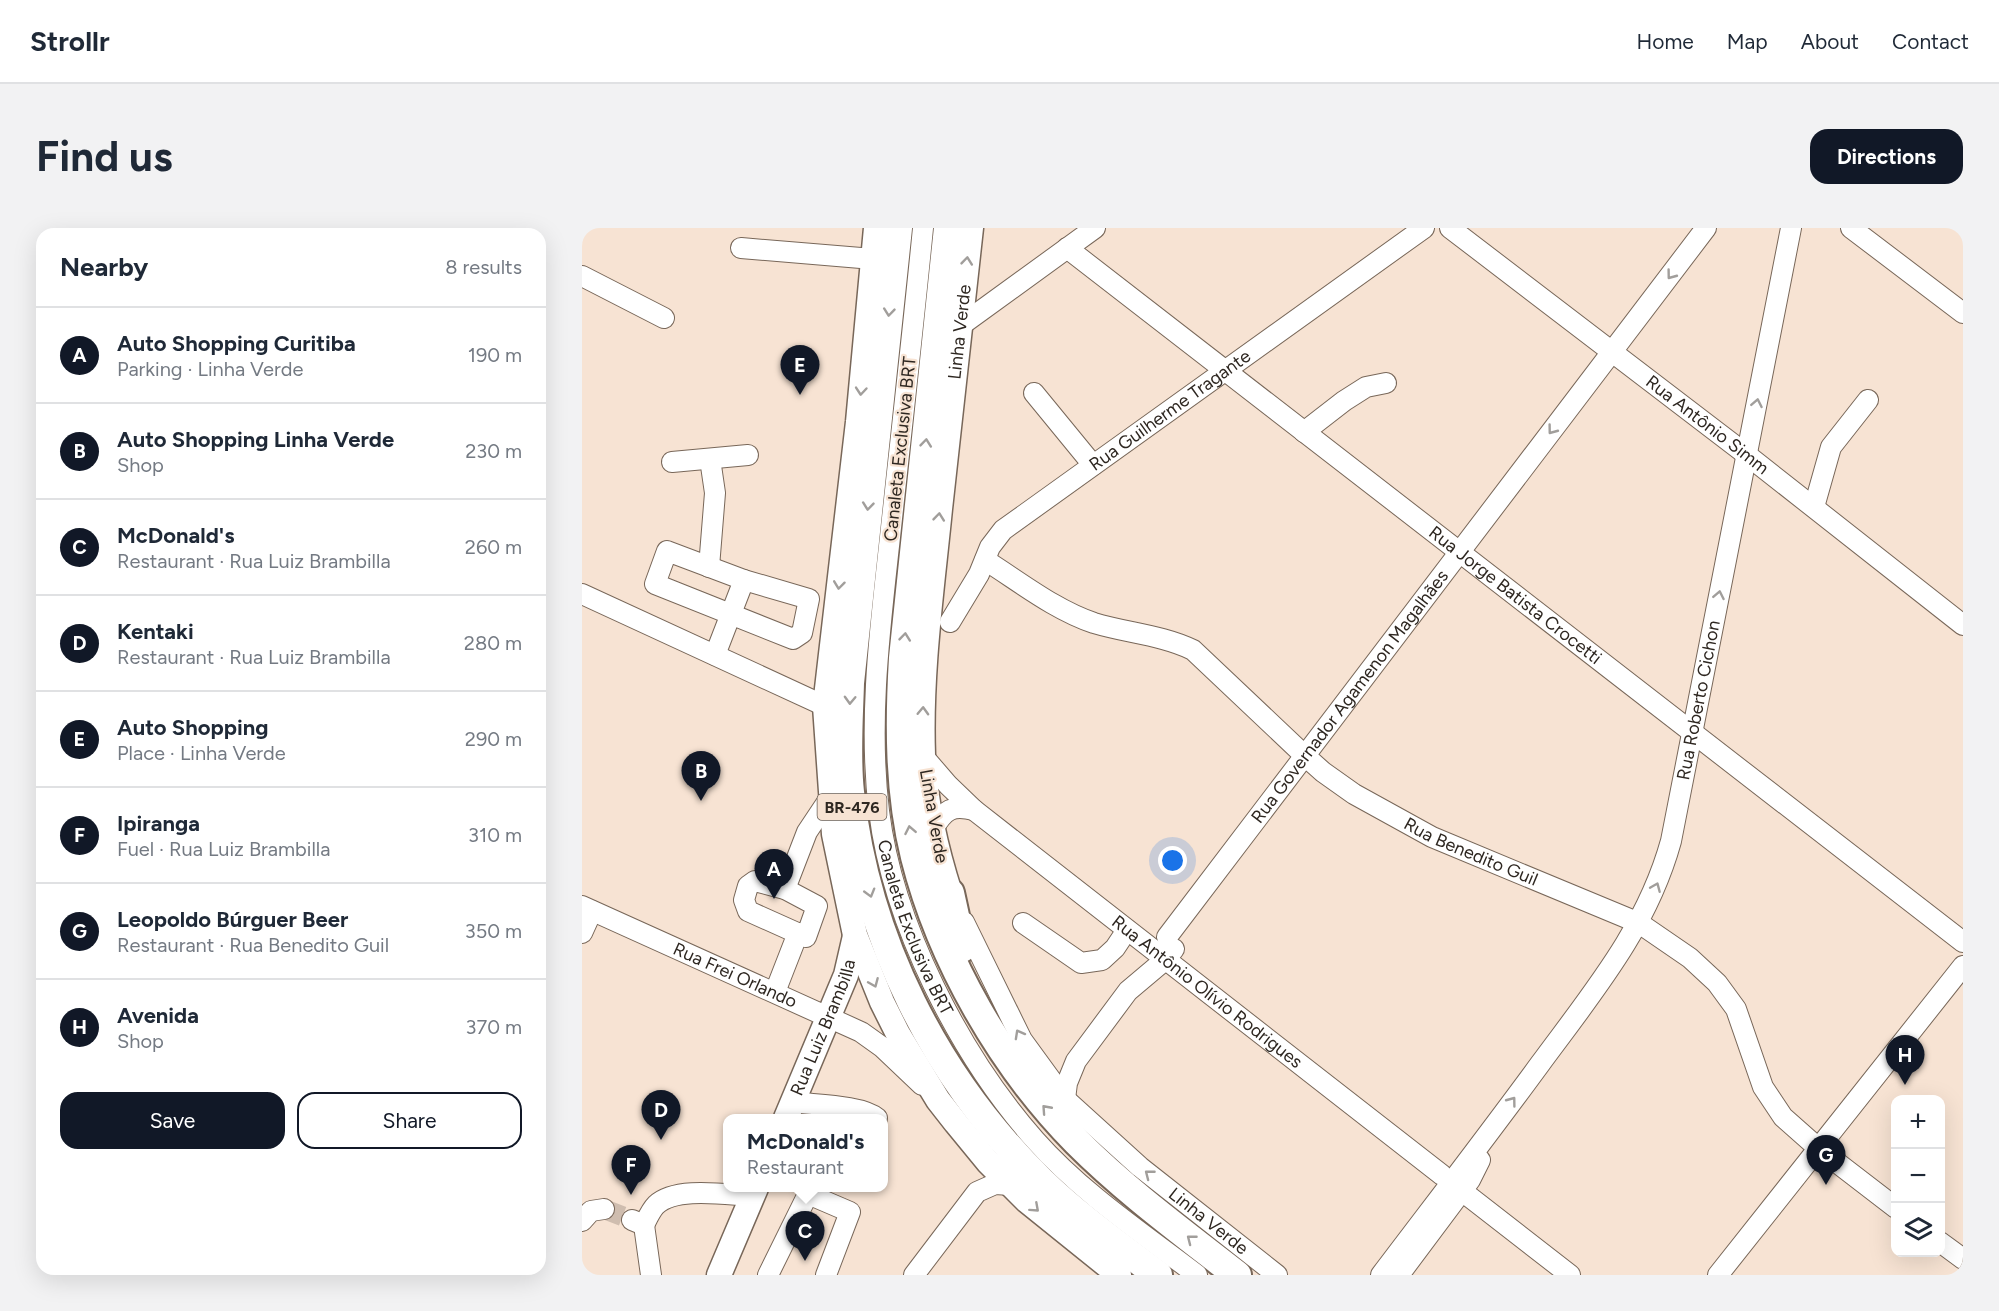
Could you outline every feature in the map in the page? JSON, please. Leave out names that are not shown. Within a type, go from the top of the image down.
[{"type":"highway","name":"Linha Verde","points":[[948,228],[903,658],[900,737],[908,817],[915,856],[939,927],[975,1002],[1004,1054],[1022,1079],[1077,1142],[1128,1189],[1237,1275]]},
{"type":"highway","name":"BR-476","points":[[898,229],[850,683],[848,739],[850,790],[865,879],[896,970],[930,1036],[972,1102],[996,1133],[1042,1182],[1073,1210],[1158,1275]]},
{"type":"highway","points":[[950,893],[975,1002]]},
{"type":"main road","name":"Linha Verde","points":[[950,893],[933,829],[923,756],[924,682],[971,228]]},
{"type":"main road","points":[[898,229],[873,259],[858,422],[825,706],[834,834],[855,935],[882,1002],[898,1034],[938,1100],[978,1151],[1011,1185],[1051,1222],[1119,1275]]},
{"type":"main road","name":"Rua Luiz Brambilla","points":[[790,1110],[846,975],[855,935]]},
{"type":"main road","points":[[719,1275],[755,1192]]},
{"type":"street","points":[[960,326],[1095,228]]},
{"type":"street","name":"Rua Guilherme Tragante","points":[[950,622],[974,584],[990,547],[1003,530],[1424,228]]},
{"type":"street","name":"Rua Antônio Simm","points":[[1450,228],[1747,455],[1963,625]]},
{"type":"street","name":"Rua Governador Agamenon Magalhães","points":[[1167,937],[1706,228]]},
{"type":"street","name":"Rua Roberto Cichon","points":[[1381,1275],[1602,981],[1639,923],[1664,865],[1791,228]]},
{"type":"street","points":[[1851,228],[1963,313]]},
{"type":"street","name":"Canaleta Exclusiva BRT","points":[[898,229],[916,298],[880,629],[874,763],[879,814],[892,874],[910,932],[934,985],[962,1037],[1005,1104],[1037,1142],[1071,1175],[1197,1275]]},
{"type":"street","points":[[741,248],[873,259]]},
{"type":"street","name":"Rua Jorge Batista Crocetti","points":[[1067,248],[1963,942]]},
{"type":"street","points":[[582,276],[664,318]]},
{"type":"street","points":[[1304,432],[1344,400],[1366,387],[1386,383]]},
{"type":"street","points":[[1034,393],[1093,465]]},
{"type":"street","points":[[1814,507],[1831,447],[1841,431],[1868,400]]},
{"type":"street","points":[[672,462],[748,455]]},
{"type":"street","points":[[709,567],[715,493],[710,459]]},
{"type":"street","points":[[667,551],[709,567],[809,599],[802,633],[793,639],[655,584],[667,551]]},
{"type":"street","name":"Rua Benedito Guil","points":[[985,560],[1075,615],[1118,629],[1173,642],[1193,650],[1304,756],[1338,783],[1412,827],[1639,923],[1690,958],[1728,997],[1738,1015],[1756,1069],[1771,1101],[1783,1117],[1818,1148],[1891,1204]]},
{"type":"street","points":[[715,656],[744,580]]},
{"type":"street","points":[[582,594],[825,706]]},
{"type":"street","name":"Rua Antônio Olívio Rodrigues","points":[[923,756],[974,810],[1442,1175]]},
{"type":"street","points":[[1065,1099],[1067,1083],[1076,1061],[1128,992],[1166,960],[1300,782],[1304,756],[1282,763],[1146,944],[1128,992]]},
{"type":"street","points":[[785,889],[807,832],[831,796]]},
{"type":"street","points":[[933,829],[947,811],[954,808],[974,810]]},
{"type":"street","points":[[756,881],[785,889],[817,906],[806,937],[798,933],[748,911],[744,900],[748,886],[756,881]]},
{"type":"street","name":"Linha Verde","points":[[950,893],[1014,1025],[1065,1099],[1124,1153],[1277,1275]]},
{"type":"street","points":[[582,933],[587,909]]},
{"type":"street","name":"Rua Frei Orlando","points":[[587,909],[861,1032],[882,1047],[938,1100]]},
{"type":"street","points":[[1023,923],[1081,963],[1102,960],[1115,948],[1127,930]]},
{"type":"street","points":[[775,992],[798,933]]},
{"type":"street","points":[[1718,1275],[1963,966]]},
{"type":"street","points":[[1044,1071],[1057,1071],[1076,1061]]},
{"type":"street","points":[[790,1110],[849,1109],[872,1114]]},
{"type":"street","points":[[1365,1275],[1442,1175],[1478,1133],[1494,1126]]},
{"type":"street","name":"Rua Roberto Cichon","points":[[1399,1275],[1476,1171],[1494,1126]]},
{"type":"street","points":[[914,1275],[976,1192],[980,1168],[978,1151]]},
{"type":"street","points":[[976,1192],[995,1184],[1011,1185]]},
{"type":"street","points":[[1462,1191],[1570,1275]]},
{"type":"street","points":[[651,1275],[638,1222],[655,1206],[667,1197],[682,1193],[755,1192]]},
{"type":"street","points":[[768,1275],[808,1194],[835,1196],[850,1212],[826,1275]]},
{"type":"street","points":[[582,1221],[591,1211],[604,1209]]},
{"type":"street","points":[[1945,1245],[1963,1259]]},
{"type":"tunnel","points":[[604,1209],[632,1220]]},
{"type":"place","name":"Auto Shopping","points":[[800,395]]},
{"type":"place","name":"Auto Shopping Linha Verde","points":[[701,801]]},
{"type":"place","name":"Auto Shopping Curitiba","points":[[774,899]]},
{"type":"place","name":"Avenida","points":[[1905,1085]]},
{"type":"place","name":"Kentaki","points":[[661,1140]]},
{"type":"place","name":"Leopoldo Búrguer Beer","points":[[1826,1185]]},
{"type":"place","name":"Ipiranga","points":[[631,1195]]},
{"type":"place","name":"McDonald's","points":[[805,1261]]}]
